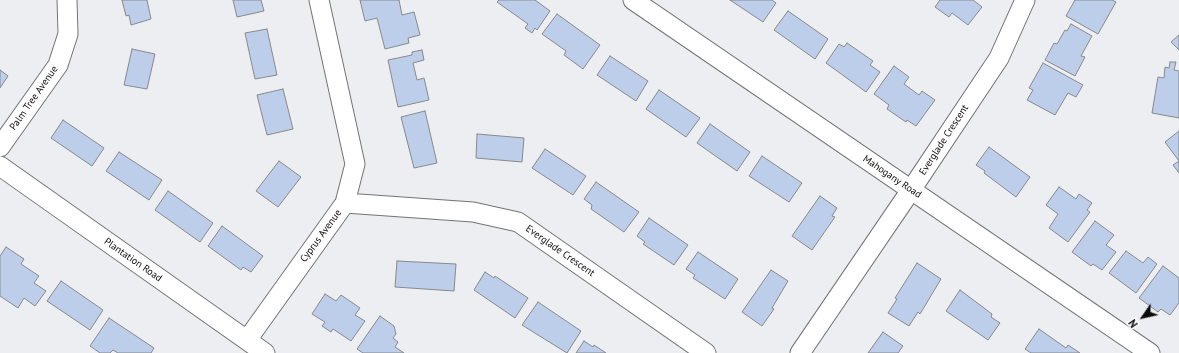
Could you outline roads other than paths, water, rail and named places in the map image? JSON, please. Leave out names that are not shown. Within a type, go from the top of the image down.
[{"type":"street","name":"Palm Tree Avenue","points":[[0,147],[58,65],[68,34],[67,0]]},
{"type":"street","name":"Cyprus Avenue","points":[[247,340],[345,203],[355,164],[319,0]]},
{"type":"street","name":"Mahogany Road","points":[[633,0],[1148,352]]},
{"type":"street","name":"Everglade Crescent","points":[[800,353],[912,190],[999,58],[1025,0]]},
{"type":"street","name":"Plantation Road","points":[[0,166],[265,353]]},
{"type":"street","name":"Everglade Crescent","points":[[345,203],[473,212],[518,222],[706,353]]}]
